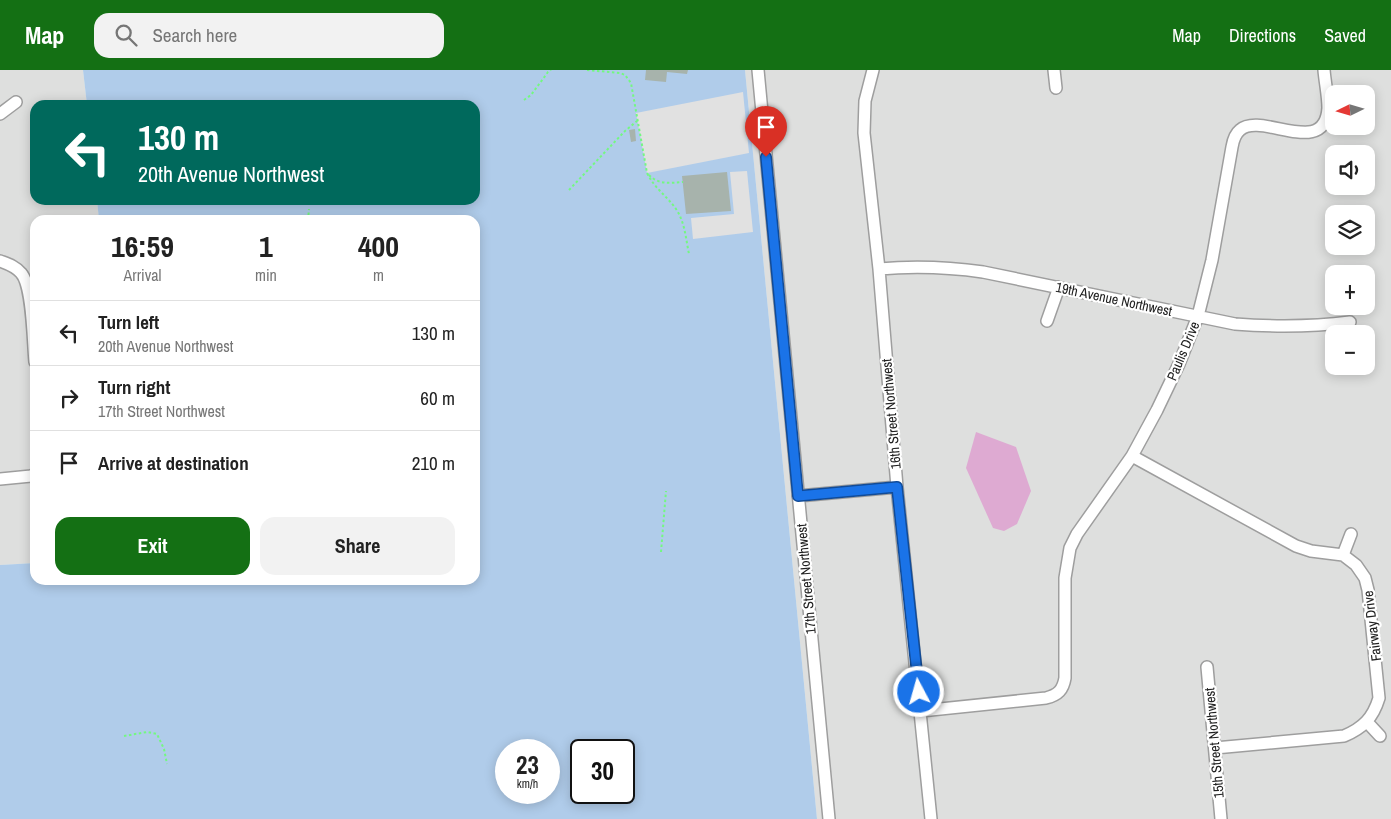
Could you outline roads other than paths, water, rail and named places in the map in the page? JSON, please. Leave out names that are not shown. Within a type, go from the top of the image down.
[{"type":"street","name":"17th Street Northwest","points":[[758,70],[829,819]]},
{"type":"street","name":"16th Street Northwest","points":[[874,70],[866,92],[864,123],[879,269],[897,487],[931,819]]},
{"type":"street","points":[[1054,70],[1056,88]]},
{"type":"street","name":"Paulis Drive","points":[[921,711],[1046,698],[1054,696],[1061,690],[1066,678],[1065,578],[1070,548],[1077,534],[1132,456],[1179,364],[1198,316],[1212,260],[1235,136],[1240,129],[1250,125],[1304,133],[1313,132],[1321,126],[1326,118],[1328,109],[1324,70]]},
{"type":"street","points":[[0,114],[16,102]]},
{"type":"street","points":[[0,261],[9,264],[21,272],[28,285],[30,307]]},
{"type":"street","points":[[21,272],[30,264]]},
{"type":"street","name":"19th Avenue Northwest","points":[[879,269],[922,266],[983,272],[1235,324],[1310,327],[1350,322]]},
{"type":"street","points":[[1047,322],[1059,287]]},
{"type":"street","points":[[1132,456],[1296,546],[1311,551],[1342,555],[1351,534]]},
{"type":"street","points":[[0,479],[30,476]]},
{"type":"street","points":[[798,496],[897,487]]},
{"type":"street","name":"Fairway Drive","points":[[1342,555],[1356,565],[1365,578],[1368,590],[1379,698],[1375,711],[1367,722]]},
{"type":"street","name":"15th Street Northwest","points":[[1207,667],[1221,819]]},
{"type":"street","points":[[1215,748],[1344,736],[1357,731],[1367,722],[1380,736]]}]
